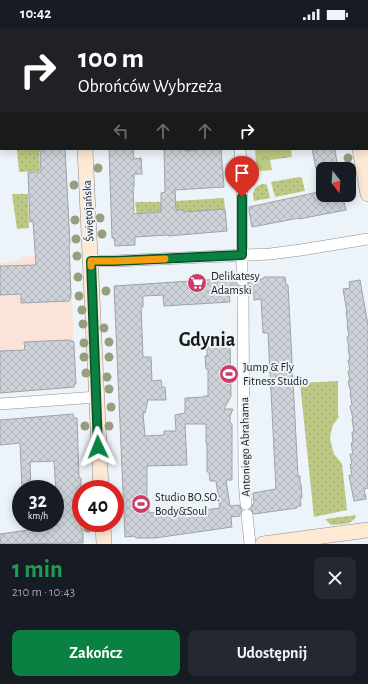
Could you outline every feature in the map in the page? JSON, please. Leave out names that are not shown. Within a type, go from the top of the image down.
[{"type":"street","name":"Świętojańska","points":[[85,150],[101,480]]},
{"type":"street","points":[[240,150],[242,180],[242,280]]},
{"type":"street","points":[[360,150],[368,194]]},
{"type":"street","points":[[91,261],[270,254],[368,239]]},
{"type":"street","name":"Antoniego Abrahama","points":[[243,294],[244,479],[250,544]]},
{"type":"street","points":[[0,404],[96,397]]},
{"type":"street","points":[[263,544],[368,530]]},
{"type":"street","points":[[103,532],[104,544]]},
{"type":"shaded area","points":[[70,254],[76,388],[0,393],[0,263],[21,260],[21,257]]},
{"type":"green space","points":[[17,150],[41,150],[41,152],[39,152],[40,171],[19,172]]},
{"type":"green space","points":[[255,150],[291,150],[292,157],[270,160],[272,170],[261,171],[256,168]]},
{"type":"green space","points":[[299,177],[302,178],[305,191],[275,197],[271,182]]},
{"type":"green space","points":[[262,184],[267,185],[270,198],[254,201],[254,191]]},
{"type":"green space","points":[[12,194],[28,194],[29,228],[17,229]]},
{"type":"green space","points":[[224,198],[225,209],[142,213],[142,217],[137,216],[135,202],[161,202]]},
{"type":"green space","points":[[338,381],[339,417],[333,425],[330,438],[334,454],[342,464],[347,510],[314,517],[300,383]]},
{"type":"green space","points":[[356,515],[349,523],[342,524],[331,525],[325,519]]},
{"type":"building","points":[[42,150],[65,150],[71,296],[69,301],[21,303],[21,294],[0,295],[0,266],[36,265],[33,221],[30,222],[28,172],[41,172],[40,153]]},
{"type":"building","points":[[109,150],[133,150],[134,159],[141,158],[142,174],[134,174],[134,214],[161,212],[161,193],[165,192],[164,150],[221,150],[224,187],[175,190],[176,210],[184,210],[184,212],[225,209],[227,231],[135,237],[135,245],[115,246],[114,238],[112,238]]},
{"type":"building","points":[[312,150],[335,150],[337,162],[316,162],[316,169]]},
{"type":"building","points":[[316,193],[316,202],[344,202],[346,210],[252,227],[249,207]]},
{"type":"building","points":[[264,277],[285,277],[286,285],[288,285],[298,476],[300,476],[302,498],[300,498],[301,506],[297,506],[297,508],[254,514],[251,509],[254,503],[253,493],[276,489],[268,333],[263,333],[261,299],[254,300],[254,293],[250,293],[249,289],[245,286],[248,284],[249,280],[263,279]]},
{"type":"building","points":[[222,279],[235,281],[240,287],[237,289],[236,294],[229,294],[230,302],[164,306],[163,295],[143,296],[143,307],[141,307],[143,357],[151,357],[152,381],[161,380],[162,387],[165,387],[166,400],[148,400],[145,413],[143,413],[145,436],[164,435],[164,431],[176,431],[175,415],[185,413],[185,398],[208,396],[208,369],[206,369],[205,356],[207,356],[207,343],[230,343],[231,396],[224,409],[233,409],[230,416],[230,422],[232,424],[232,480],[226,480],[230,506],[239,505],[242,510],[240,516],[231,517],[232,527],[155,538],[136,538],[135,536],[125,537],[124,480],[123,480],[114,286]],"holes":[[[185,424],[206,424],[207,472],[209,472],[210,481],[216,481],[220,508],[189,512],[189,510],[182,509],[149,513],[149,507],[147,507],[147,466],[187,465]]]},
{"type":"building","points":[[360,280],[368,325],[368,488],[364,489],[366,499],[354,501],[349,475],[352,475],[350,454],[353,454],[351,443],[353,443],[352,432],[354,432],[350,406],[352,405],[351,393],[348,381],[350,381],[348,360],[350,360],[347,337],[349,336],[343,289],[350,288],[349,282]]},
{"type":"building","points":[[69,340],[74,342],[76,384],[74,384],[74,387],[0,393],[0,351],[25,350],[24,342]]},
{"type":"building","points":[[73,414],[74,418],[77,418],[79,478],[81,478],[81,480],[72,480],[72,532],[83,532],[83,543],[0,544],[0,534],[14,532],[64,532],[64,480],[55,480],[54,461],[30,462],[31,480],[22,480],[20,443],[0,445],[0,420]]},
{"type":"slow traffic","points":[[91,266],[91,261],[99,262],[165,259]]},
{"type":"place","name":"Delikatesy Adamski","points":[[197,283]]},
{"type":"place","name":"Jump & Fly Fitness Studio","points":[[229,374]]},
{"type":"place","name":"Studio BO.SO. Body&Soul","points":[[141,504]]},
{"type":"district","name":"Gdynia","points":[[207,340]]},
{"type":"route","points":[[98,447],[91,261],[99,262],[242,255],[242,197]]}]
